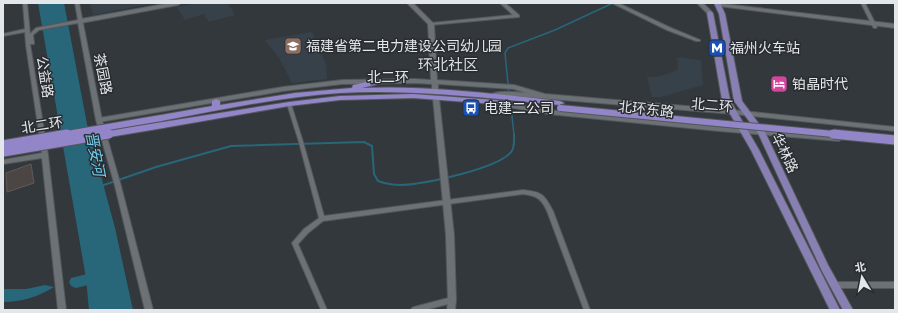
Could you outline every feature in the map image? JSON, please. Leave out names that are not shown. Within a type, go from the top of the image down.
[{"type":"highway","points":[[340,91],[380,81]]},
{"type":"highway","name":"北二环","points":[[3,152],[162,122],[216,105],[340,91],[394,89],[895,135]]},
{"type":"highway","name":"北二环","points":[[3,145],[322,100],[372,96],[436,94]]},
{"type":"highway","name":"北二环","points":[[560,105],[895,140]]},
{"type":"main road","points":[[81,21],[178,3]]},
{"type":"main road","points":[[410,3],[431,24],[436,94],[450,235],[451,310]]},
{"type":"main road","points":[[700,3],[706,7],[710,13]]},
{"type":"main road","points":[[718,5],[874,25],[895,26]]},
{"type":"main road","name":"华林路","points":[[718,5],[722,14],[727,35],[738,101],[760,132],[848,310]]},
{"type":"main road","name":"华林路","points":[[710,13],[726,100],[745,131],[835,310]]},
{"type":"main road","points":[[874,25],[895,30]]},
{"type":"main road","points":[[99,120],[216,105],[323,84],[380,81],[435,82],[504,86],[514,87],[546,97]]},
{"type":"main road","points":[[513,101],[546,97],[747,113],[895,129]]},
{"type":"main road","name":"北环东路","points":[[513,101],[548,112],[895,144]]},
{"type":"street","name":"公益路","points":[[25,3],[28,49],[45,155],[62,310]]},
{"type":"street","name":"茶园路","points":[[77,3],[99,120],[117,182],[149,310]]},
{"type":"street","points":[[431,24],[517,16],[502,3]]},
{"type":"street","points":[[863,3],[874,25]]},
{"type":"street","points":[[616,4],[669,29],[698,40]]},
{"type":"street","points":[[28,49],[32,45],[31,35],[38,29],[81,21]]},
{"type":"street","points":[[3,35],[27,30]]},
{"type":"street","points":[[289,104],[322,219]]},
{"type":"street","points":[[3,162],[45,155]]},
{"type":"street","points":[[324,310],[295,243],[306,231],[322,219],[523,192],[536,193],[542,196],[550,211],[586,310]]},
{"type":"street","points":[[835,285],[895,285]]},
{"type":"street","points":[[414,310],[452,300]]},
{"type":"shaded area","points":[[90,3],[155,3],[93,15]]},
{"type":"shaded area","points":[[197,3],[228,3],[235,15],[209,22],[204,14],[185,20],[177,7]]},
{"type":"shaded area","points":[[312,32],[326,65],[327,79],[292,83],[279,58],[265,40]]},
{"type":"shaded area","points":[[677,57],[701,60],[703,85],[661,97],[652,97],[647,77],[657,77],[678,69]]},
{"type":"water","name":"晋安河","points":[[38,3],[64,3],[87,124],[115,228],[133,310],[89,310],[86,278]]},
{"type":"water","points":[[45,285],[54,287],[42,294],[29,298],[3,302],[3,289],[26,289]]},
{"type":"building","points":[[31,164],[34,183],[7,192],[6,173]]},
{"type":"waterway","points":[[509,94],[505,53],[508,48],[555,30],[613,3]]},
{"type":"waterway","points":[[510,98],[514,135]]},
{"type":"waterway","points":[[101,186],[156,167],[231,146],[364,142],[372,146],[374,174],[378,181],[396,185],[412,184],[442,179],[476,170],[491,164],[511,152],[514,144],[514,135]]},
{"type":"waterway","points":[[76,282],[99,277]]},
{"type":"place","name":"福建省第二电力建设公司幼儿园","points":[[293,46]]},
{"type":"place","name":"福州火车站","points":[[717,48]]},
{"type":"place","name":"铂晶时代","points":[[779,84]]},
{"type":"place","name":"电建二公司","points":[[471,108]]},
{"type":"district","name":"环北社区","points":[[448,65]]}]
